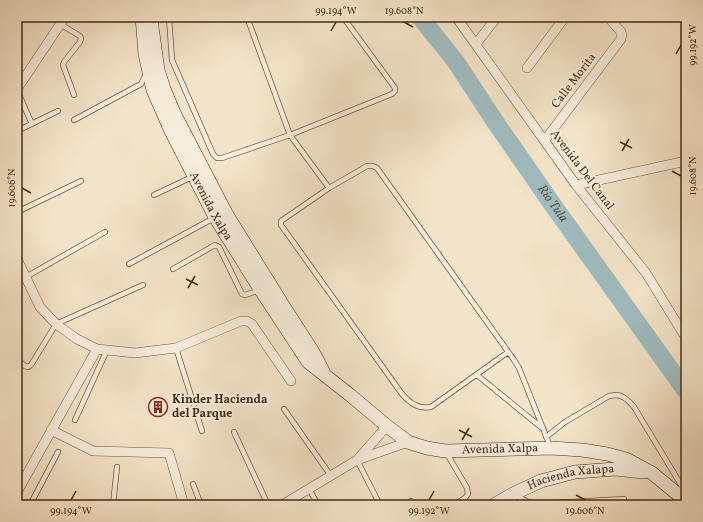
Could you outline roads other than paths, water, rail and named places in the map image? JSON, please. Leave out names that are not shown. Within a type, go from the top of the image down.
[{"type":"main road","name":"Avenida Xalpa","points":[[142,17],[145,54],[153,70]]},
{"type":"main road","name":"Avenida Xalpa","points":[[151,17],[153,90],[170,129],[265,287],[308,362],[325,374],[408,442],[427,448],[445,451],[548,442],[607,454],[626,459],[652,473],[686,501]]},
{"type":"main road","name":"Hacienda Xalapa","points":[[494,505],[541,481],[575,472],[615,469],[652,473]]},
{"type":"street","name":"Avenida Del Canal","points":[[456,17],[576,185],[646,273],[686,338]]},
{"type":"street","points":[[476,44],[497,17]]},
{"type":"street","points":[[527,68],[565,17]]},
{"type":"street","name":"Calle Morita","points":[[545,140],[621,39],[621,32],[608,17]]},
{"type":"street","points":[[17,90],[63,20]]},
{"type":"street","points":[[576,185],[686,161]]},
{"type":"street","points":[[17,259],[40,307],[56,324],[77,339],[96,349],[135,353],[176,348],[241,321],[247,320],[252,324],[291,381]]},
{"type":"street","points":[[17,492],[96,349]]},
{"type":"street","points":[[357,460],[387,426]]},
{"type":"street","points":[[52,430],[93,451],[168,453],[184,505]]},
{"type":"street","points":[[282,505],[357,460],[408,442]]},
{"type":"lane","points":[[169,17],[172,60],[213,154],[217,158],[222,158],[290,135],[392,94],[395,91],[395,88],[343,17]]},
{"type":"lane","points":[[247,17],[290,135],[329,188]]},
{"type":"lane","points":[[63,20],[81,38],[80,42],[63,64],[74,95]]},
{"type":"lane","points":[[74,120],[141,84],[153,70]]},
{"type":"lane","points":[[17,90],[32,124]]},
{"type":"lane","points":[[17,131],[58,111]]},
{"type":"lane","points":[[508,352],[431,407],[425,408],[416,406],[408,401],[402,394],[281,225],[281,221],[329,188],[368,166],[377,168],[508,352],[519,368],[548,442],[565,422],[609,396],[616,395],[622,397],[629,401],[634,407],[686,493]]},
{"type":"lane","points":[[154,195],[198,174]]},
{"type":"lane","points":[[17,212],[81,181]]},
{"type":"lane","points":[[129,264],[220,214]]},
{"type":"lane","points":[[17,282],[105,232]]},
{"type":"lane","points":[[172,269],[217,245],[242,294],[245,295],[265,287]]},
{"type":"lane","points":[[17,359],[25,366],[31,366],[56,324],[144,285]]},
{"type":"lane","points":[[176,348],[202,430]]},
{"type":"lane","points":[[75,420],[107,350]]},
{"type":"lane","points":[[477,375],[543,429]]},
{"type":"lane","points":[[284,409],[331,476]]},
{"type":"lane","points":[[234,432],[268,505]]},
{"type":"lane","points":[[445,451],[468,488],[468,494],[465,498],[454,505]]},
{"type":"lane","points":[[30,505],[58,452]]},
{"type":"lane","points":[[357,460],[380,505]]},
{"type":"lane","points":[[113,505],[117,467]]},
{"type":"lane","points":[[193,484],[201,505]]},
{"type":"lane","points":[[309,489],[318,505]]},
{"type":"lane","points":[[513,494],[528,502],[536,504],[624,499]]},
{"type":"waterway","name":"Río Tula","points":[[420,17],[456,62],[555,208],[686,391]]},
{"type":"place","name":"Kinder Hacienda del Parque","points":[[158,407]]}]
